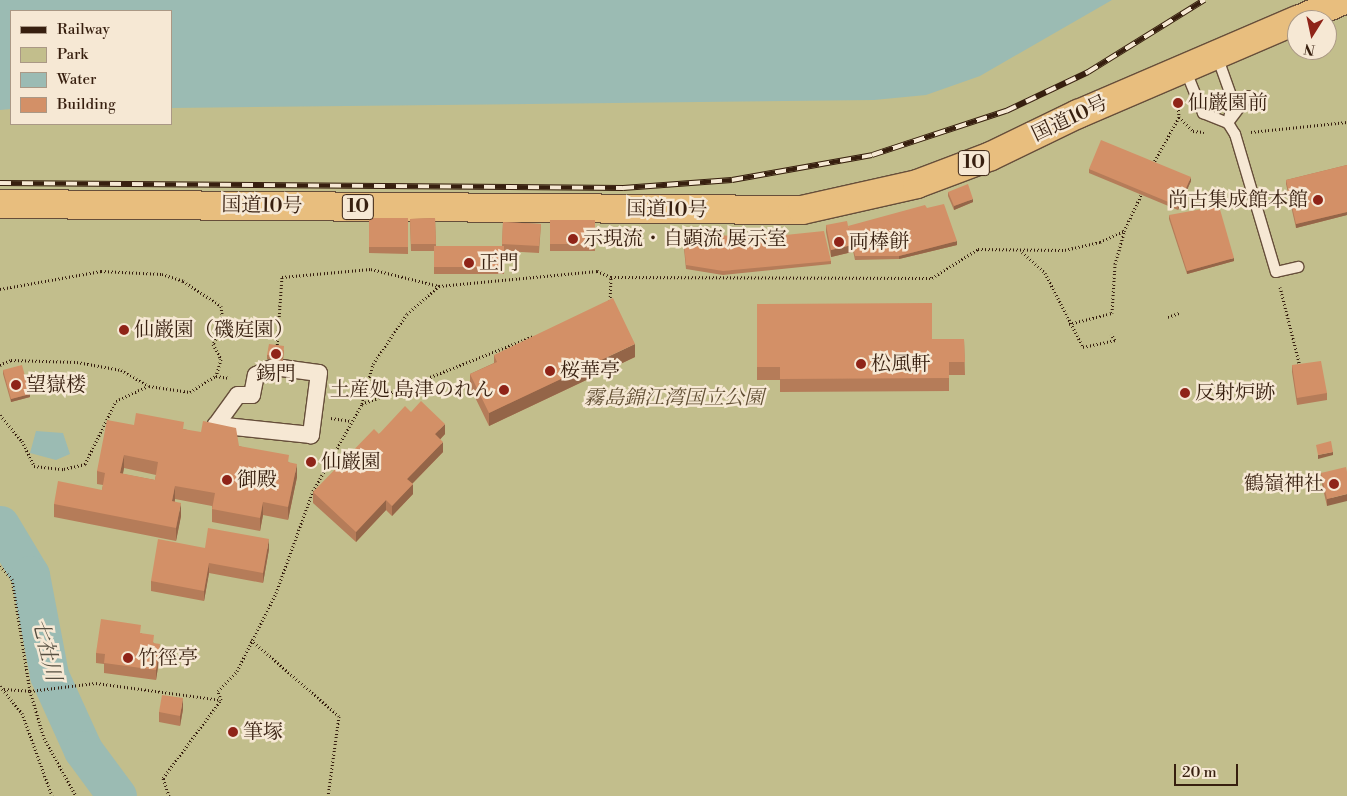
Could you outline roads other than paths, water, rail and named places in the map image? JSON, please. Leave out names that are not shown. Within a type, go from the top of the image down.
[{"type":"highway","name":"国道10号","points":[[1321,10],[1344,0]]},
{"type":"highway","name":"国道10号","points":[[0,204],[802,210],[878,194],[991,156],[1184,68],[1217,56],[1287,25]]},
{"type":"street","points":[[274,367],[319,373],[311,435],[216,425],[238,395],[252,395],[256,375],[274,367]]},
{"type":"lane","points":[[1217,56],[1233,101],[1228,123]]},
{"type":"lane","points":[[1184,68],[1203,113],[1228,123],[1234,134],[1276,272],[1298,268]]},
{"type":"lane","points":[[1228,123],[1248,96]]},
{"type":"water","points":[[0,0],[1112,0],[980,76],[926,95],[874,100],[172,108],[172,10],[10,10],[10,109],[0,110]]},
{"type":"water","points":[[36,431],[63,433],[70,454],[56,460],[30,453]]},
{"type":"waterway","name":"七社川","points":[[0,525],[30,575],[49,675],[83,750],[117,796]]},
{"type":"railway","points":[[0,183],[623,188],[732,180],[872,155],[1006,111],[1088,72],[1204,0]]},
{"type":"place","name":"仙巌園前","points":[[1178,103]]},
{"type":"place","name":"尚古集成館本館","points":[[1318,200]]},
{"type":"place","name":"示現流・自顕流 展示室","points":[[573,239]]},
{"type":"place","name":"両棒餅","points":[[839,242]]},
{"type":"place","name":"正門","points":[[469,263]]},
{"type":"place","name":"仙巌園（磯庭園）","points":[[124,330]]},
{"type":"place","name":"錫門","points":[[276,354]]},
{"type":"place","name":"松風軒","points":[[861,364]]},
{"type":"place","name":"桜華亭","points":[[550,371]]},
{"type":"place","name":"望嶽楼","points":[[16,385]]},
{"type":"place","name":"土産処 島津のれん","points":[[504,390]]},
{"type":"place","name":"反射炉跡","points":[[1185,393]]},
{"type":"place","name":"仙巌園","points":[[311,462]]},
{"type":"place","name":"御殿","points":[[227,480]]},
{"type":"place","name":"鶴嶺神社","points":[[1334,484]]},
{"type":"place","name":"竹徑亭","points":[[128,658]]},
{"type":"place","name":"筆塚","points":[[233,732]]},
{"type":"park label","name":"霧島錦江湾国立公園","points":[[674,398]]}]
